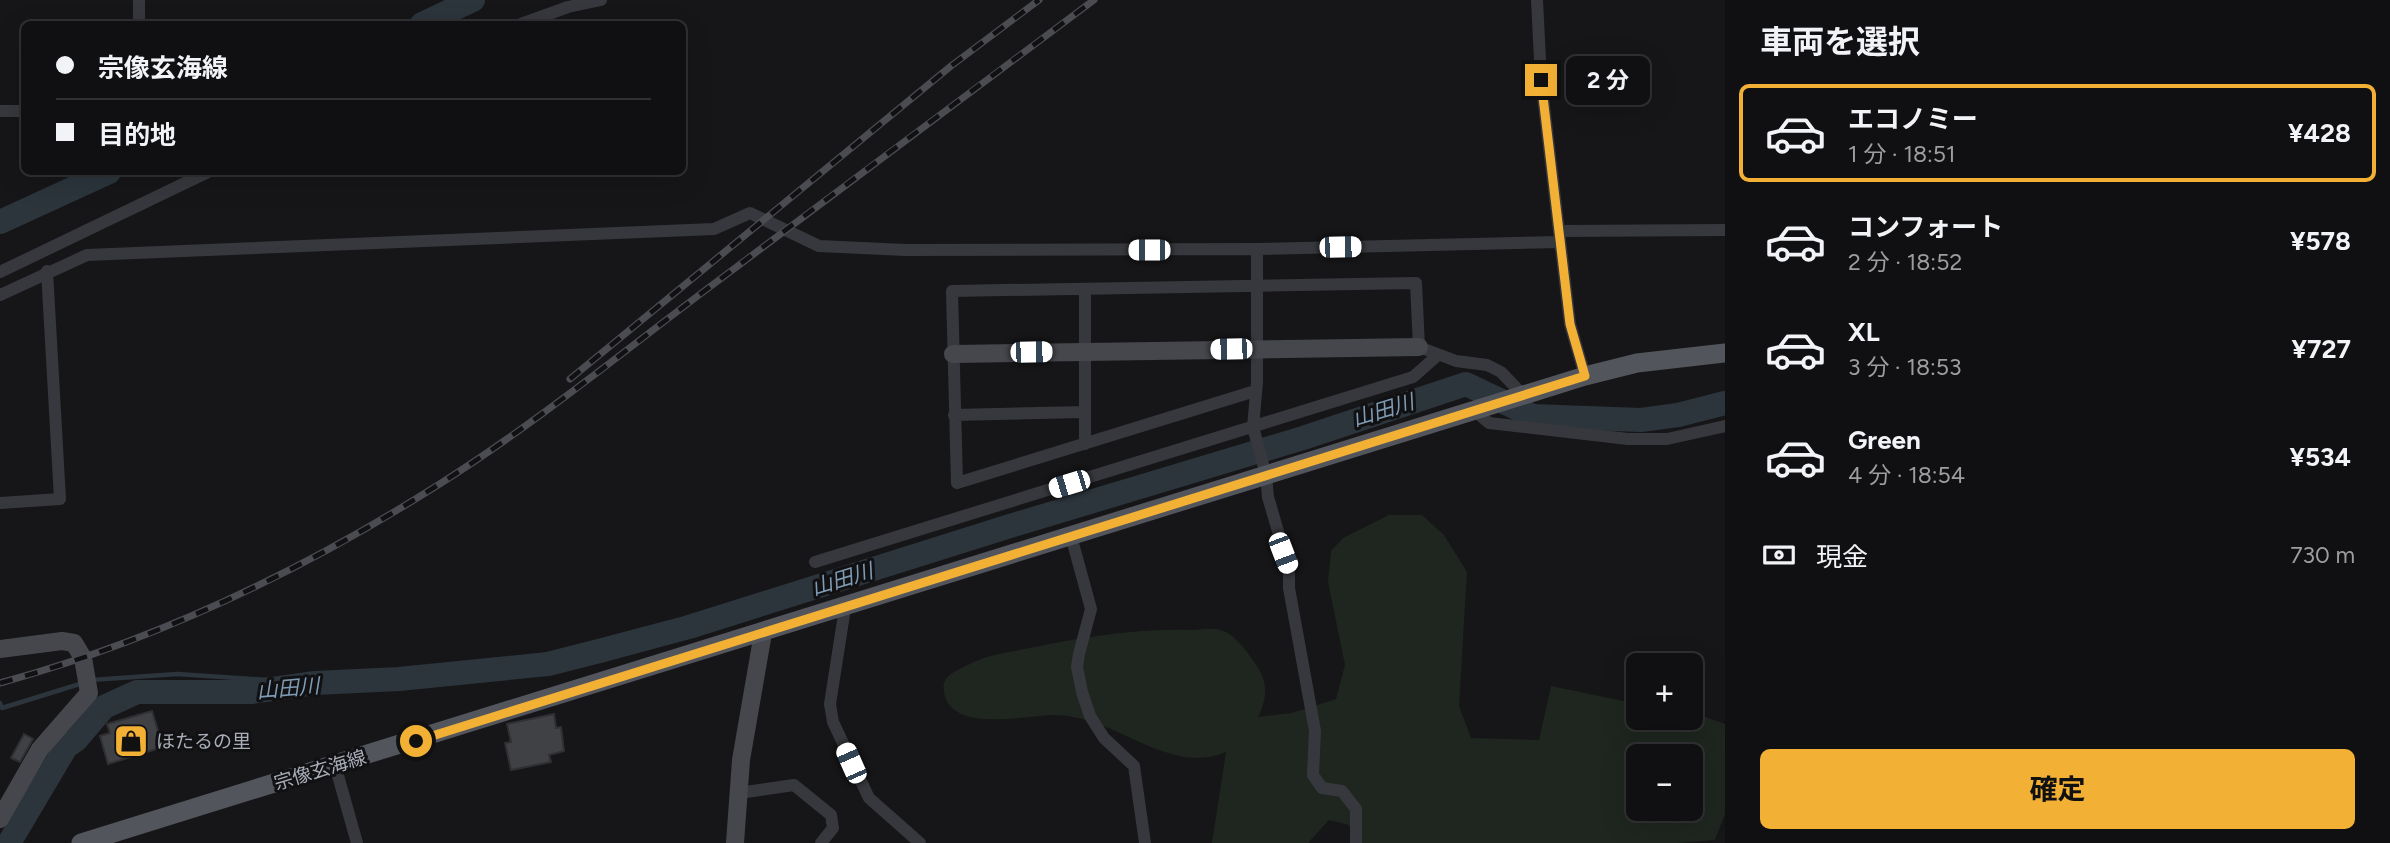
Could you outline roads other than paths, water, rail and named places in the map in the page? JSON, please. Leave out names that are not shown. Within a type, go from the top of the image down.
[{"type":"main road","name":"宗像玄海線","points":[[81,843],[845,608],[1585,376],[1637,363],[1725,352]]},
{"type":"street","points":[[139,0],[139,21]]},
{"type":"street","points":[[529,21],[568,7],[601,0]]},
{"type":"street","points":[[1537,0],[1541,80],[1570,324],[1585,376]]},
{"type":"street","points":[[0,111],[21,111]]},
{"type":"street","points":[[0,272],[202,175]]},
{"type":"street","points":[[0,295],[47,271],[87,255],[713,229],[750,214],[819,246],[905,250],[1257,249],[1725,230]]},
{"type":"street","points":[[1257,249],[1253,427],[1266,475],[1268,497],[1289,569],[1289,588],[1315,731],[1313,775],[1322,788],[1342,791],[1356,809],[1356,843]]},
{"type":"street","points":[[0,503],[60,499],[47,271]]},
{"type":"street","points":[[1255,391],[957,483],[952,291],[1416,283],[1419,347]]},
{"type":"street","points":[[1085,289],[1085,444]]},
{"type":"street","points":[[953,354],[1419,347],[1438,355],[1488,365],[1501,372],[1523,396]]},
{"type":"street","points":[[815,562],[1413,377],[1438,355]]},
{"type":"street","points":[[1475,411],[1489,423],[1628,439],[1667,439],[1725,426]]},
{"type":"street","points":[[954,415],[1084,412]]},
{"type":"street","points":[[1071,536],[1091,609],[1079,654],[1082,692],[1090,716],[1104,738],[1133,766],[1144,843]]},
{"type":"street","points":[[845,608],[830,704],[833,722],[869,798],[881,812],[920,843]]},
{"type":"street","points":[[735,843],[741,760],[763,633]]},
{"type":"street","points":[[0,649],[62,641],[74,643],[83,658],[89,692],[40,749],[0,819]]},
{"type":"street","points":[[335,765],[357,843]]},
{"type":"street","points":[[739,793],[794,785],[831,815],[833,828],[821,843]]},
{"type":"waterway","points":[[428,21],[473,0]]},
{"type":"waterway","points":[[0,222],[102,175]]},
{"type":"waterway","name":"山田川","points":[[9,843],[66,747],[76,740],[104,707],[137,692],[251,692],[315,683],[399,679],[548,664],[689,627],[1303,438],[1466,384],[1533,416],[1641,420],[1678,415],[1725,403]]},
{"type":"waterway","points":[[91,680],[177,674],[315,683]]},
{"type":"waterway","points":[[0,703],[2,708],[83,683]]},
{"type":"railway","points":[[570,379],[951,66],[1039,0]]},
{"type":"railway","points":[[0,683],[58,666],[171,625],[281,574],[438,485],[541,414],[1094,0]]},
{"type":"place","name":"ほたるの里","points":[[131,741]]}]
